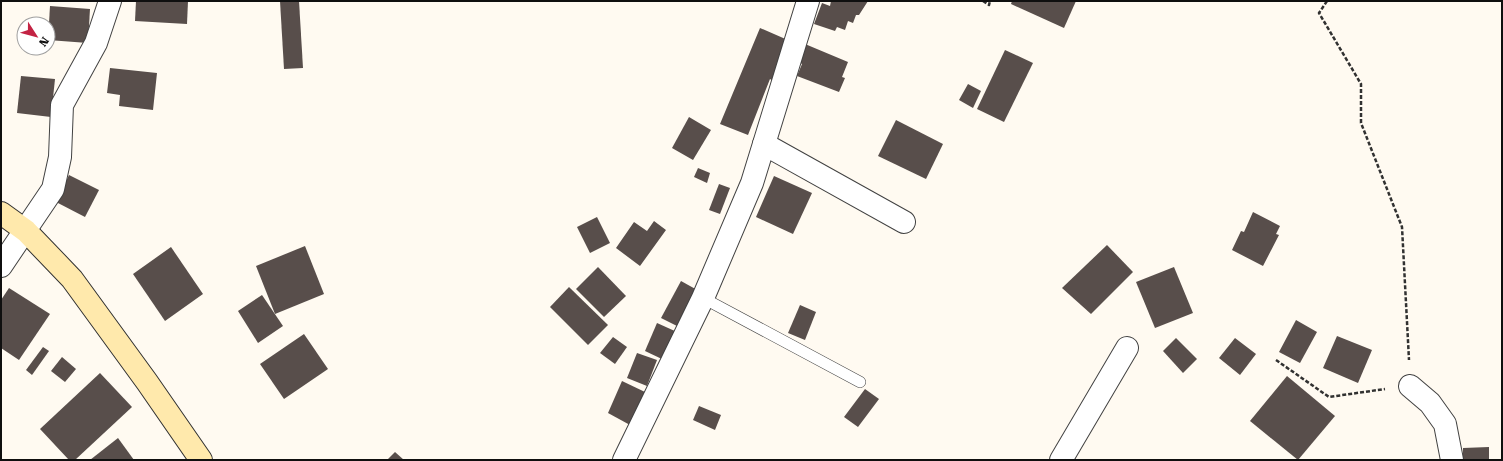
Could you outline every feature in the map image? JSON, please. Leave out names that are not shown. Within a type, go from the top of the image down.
[{"type":"street","points":[[1,266],[53,189],[60,157],[62,105],[96,43],[110,1]]},
{"type":"street","points":[[624,460],[703,298],[752,183],[808,1]]},
{"type":"street","points":[[764,144],[904,222]]},
{"type":"street","points":[[1,212],[26,231],[72,279],[147,382],[200,460]]},
{"type":"street","points":[[1061,460],[1127,348]]},
{"type":"street","points":[[1410,386],[1430,404],[1445,424],[1452,460]]},
{"type":"lane","points":[[703,298],[860,382]]},
{"type":"path","points":[[983,1],[988,5],[990,1]]},
{"type":"path","points":[[1276,360],[1329,397],[1410,386],[1402,226],[1361,123],[1361,84],[1319,13],[1327,1]]},
{"type":"building","points":[[136,1],[188,1],[187,24],[135,21]]},
{"type":"building","points":[[280,1],[299,1],[303,68],[284,69]]},
{"type":"building","points":[[831,1],[868,1],[859,15],[856,15],[853,23],[848,21],[845,30],[837,27],[835,31],[814,24],[822,3],[830,6]]},
{"type":"building","points":[[1012,1],[1076,1],[1064,28],[1011,4]]},
{"type":"building","points":[[50,6],[90,9],[88,43],[56,41],[56,16],[49,16]]},
{"type":"building","points":[[760,28],[790,41],[773,81],[770,79],[748,135],[720,124]]},
{"type":"building","points":[[805,44],[848,62],[842,77],[845,78],[839,92],[797,76],[802,64],[798,61]]},
{"type":"building","points":[[1005,50],[1033,63],[1004,122],[977,109]]},
{"type":"building","points":[[110,68],[157,73],[153,110],[119,106],[120,95],[107,93]]},
{"type":"building","points":[[21,76],[55,79],[51,117],[17,113]]},
{"type":"building","points":[[968,84],[981,91],[973,108],[959,100]]},
{"type":"building","points":[[689,117],[711,130],[693,160],[672,148]]},
{"type":"building","points":[[896,120],[943,144],[926,179],[878,156]]},
{"type":"building","points":[[698,168],[710,173],[707,183],[694,177]]},
{"type":"building","points":[[69,175],[99,190],[85,217],[56,202]]},
{"type":"building","points":[[774,176],[812,193],[793,234],[756,217]]},
{"type":"building","points":[[719,184],[730,188],[720,214],[709,210]]},
{"type":"building","points":[[1253,212],[1280,226],[1276,234],[1279,235],[1263,266],[1232,250],[1241,231],[1244,232]]},
{"type":"building","points":[[597,217],[610,243],[590,253],[577,227]]},
{"type":"building","points":[[654,221],[666,230],[640,266],[616,248],[634,222],[647,231]]},
{"type":"building","points":[[1107,245],[1133,272],[1091,314],[1062,288]]},
{"type":"building","points":[[305,246],[324,294],[275,314],[256,266]]},
{"type":"building","points":[[171,247],[203,294],[165,321],[133,274]]},
{"type":"building","points":[[598,267],[626,296],[604,317],[576,289]]},
{"type":"building","points":[[1174,267],[1193,313],[1155,328],[1136,282]]},
{"type":"building","points":[[681,281],[699,291],[679,327],[661,318]]},
{"type":"building","points":[[569,287],[608,325],[588,345],[550,307]]},
{"type":"building","points":[[9,288],[50,314],[19,360],[1,348],[1,300]]},
{"type":"building","points":[[262,295],[283,326],[258,343],[238,311]]},
{"type":"building","points":[[800,305],[816,312],[805,340],[788,333]]},
{"type":"building","points":[[1296,320],[1317,332],[1300,363],[1279,352]]},
{"type":"building","points":[[657,323],[677,332],[664,360],[645,351]]},
{"type":"building","points":[[304,334],[328,369],[284,399],[260,364]]},
{"type":"building","points":[[1337,336],[1372,350],[1358,383],[1323,368]]},
{"type":"building","points":[[613,337],[627,347],[615,364],[600,353]]},
{"type":"building","points":[[1176,338],[1197,359],[1183,373],[1163,351]]},
{"type":"building","points":[[1235,338],[1256,354],[1240,375],[1219,358]]},
{"type":"building","points":[[43,347],[49,351],[32,375],[26,370]]},
{"type":"building","points":[[637,353],[657,360],[647,386],[627,378]]},
{"type":"building","points":[[62,357],[76,369],[65,382],[51,371]]},
{"type":"building","points":[[100,373],[132,407],[75,460],[69,460],[40,429]]},
{"type":"building","points":[[1287,376],[1335,416],[1298,460],[1250,421]]},
{"type":"building","points":[[622,381],[645,392],[630,425],[608,413]]},
{"type":"building","points":[[865,389],[879,399],[858,427],[844,417]]},
{"type":"building","points":[[699,406],[721,415],[715,430],[693,420]]},
{"type":"building","points":[[118,438],[134,460],[90,460]]},
{"type":"building","points":[[1489,447],[1489,460],[1463,460],[1463,448]]},
{"type":"building","points":[[395,452],[404,460],[387,460]]}]
